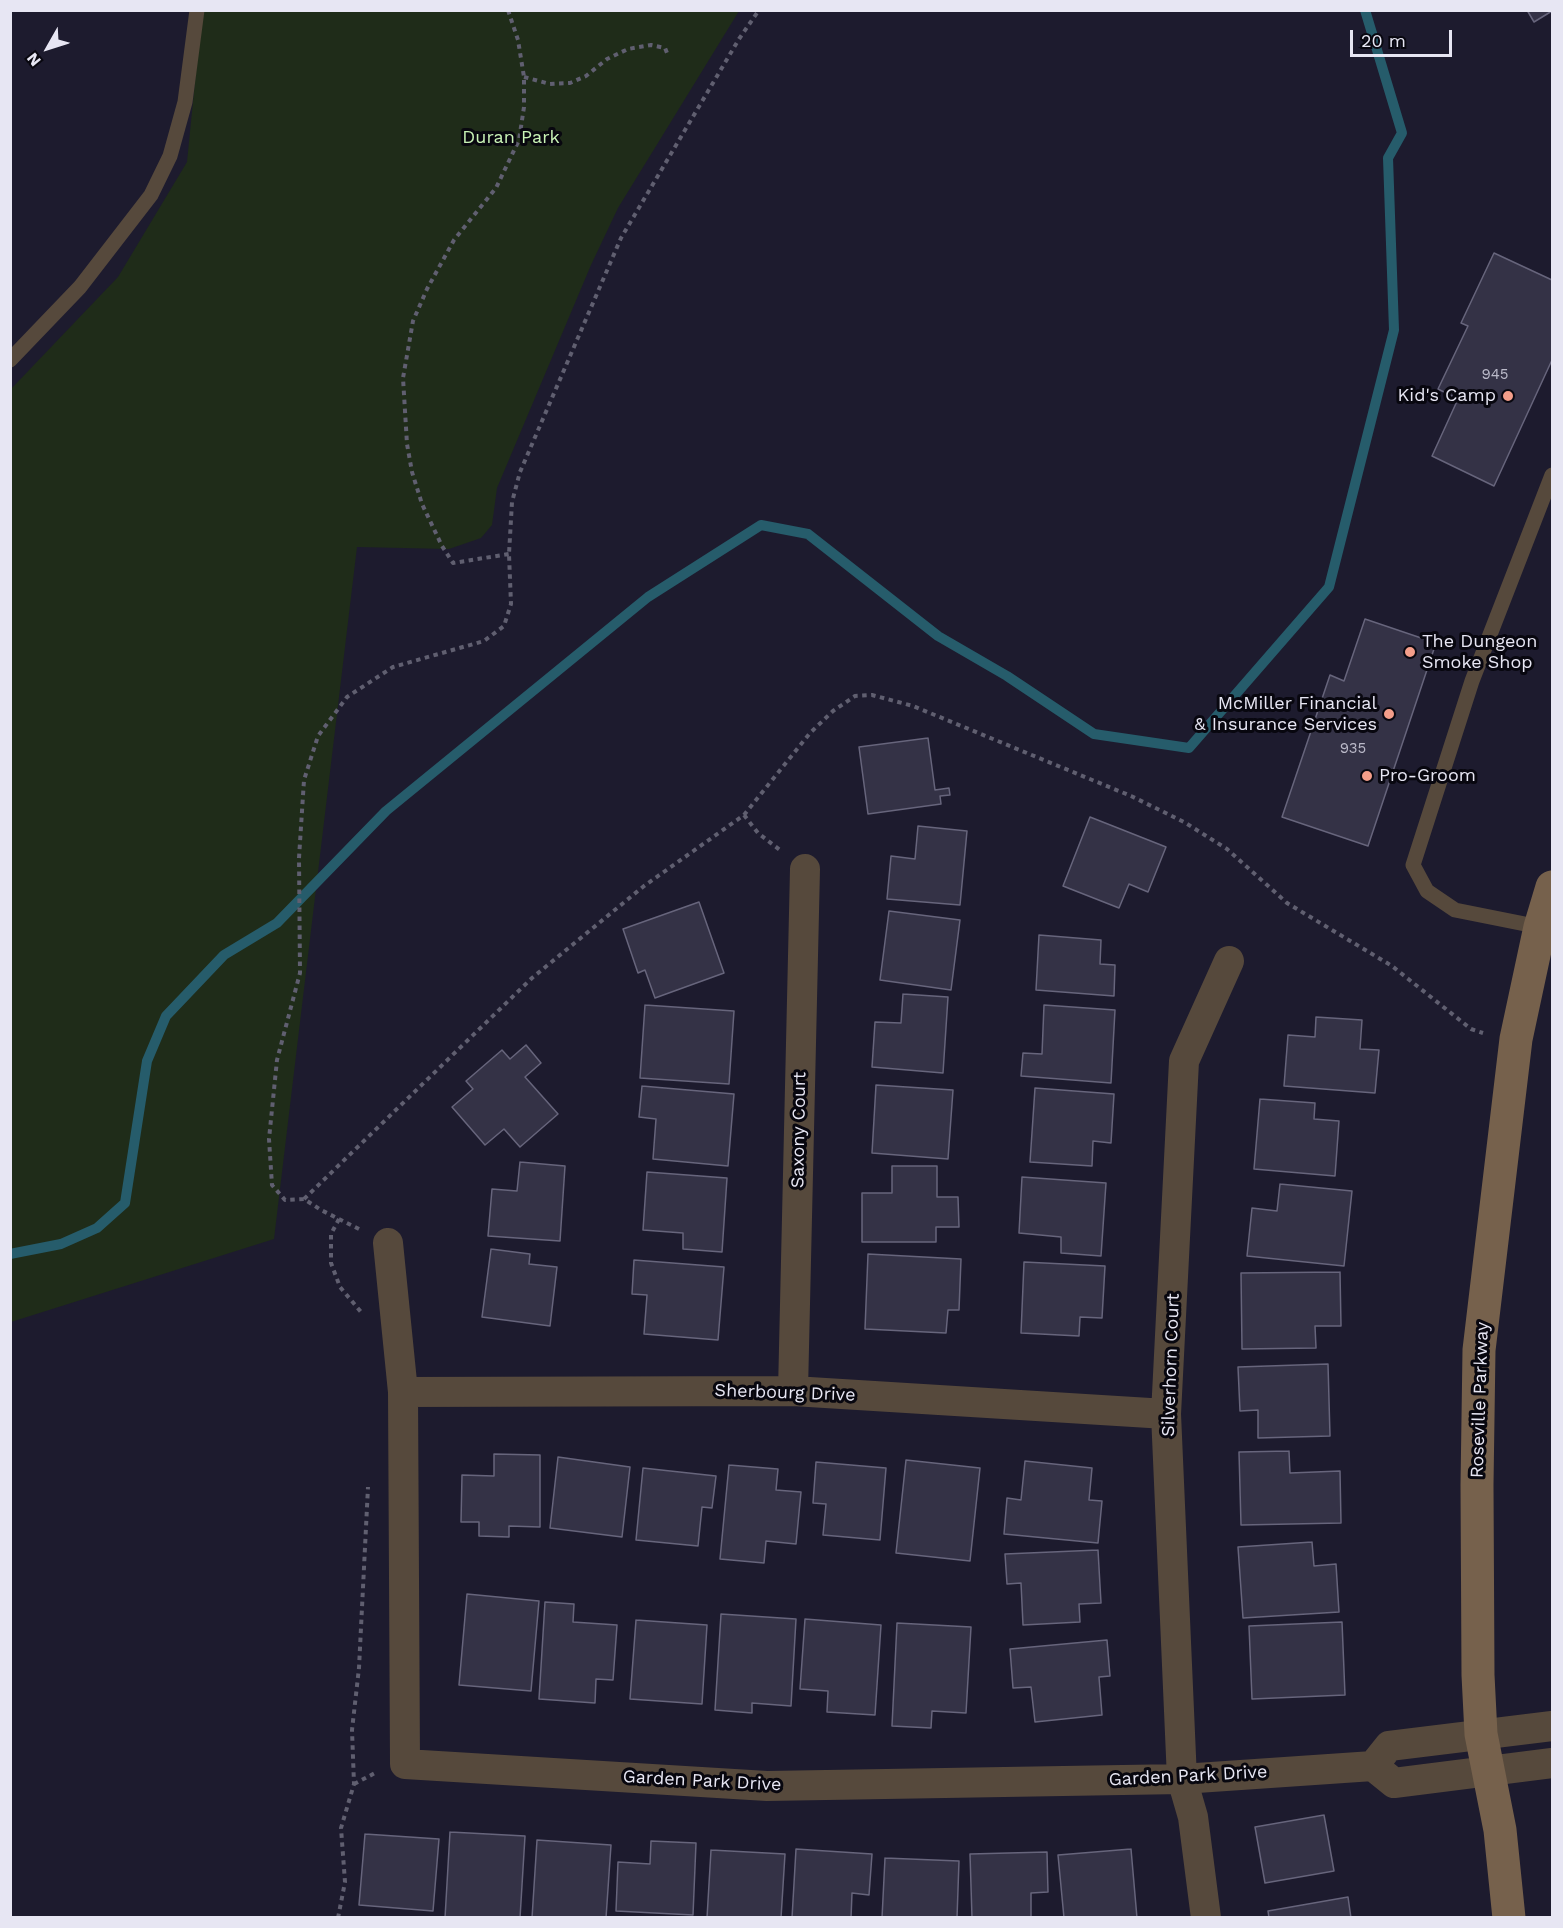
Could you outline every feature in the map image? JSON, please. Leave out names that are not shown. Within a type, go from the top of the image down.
[{"type":"main road","name":"Roseville Parkway","points":[[1509,1917],[1500,1830],[1481,1734],[1478,1675],[1477,1485],[1479,1350],[1516,1039],[1540,927],[1552,887]]},
{"type":"street","name":"Saxony Court","points":[[793,1391],[805,869]]},
{"type":"street","name":"Silverhorn Court","points":[[1206,1917],[1193,1817],[1182,1779],[1166,1414],[1184,1060],[1229,961]]},
{"type":"street","points":[[388,1243],[403,1392]]},
{"type":"street","name":"Sherbourg Drive","points":[[403,1392],[793,1391],[1166,1414]]},
{"type":"street","name":"Garden Park Drive","points":[[403,1392],[405,1764],[767,1786],[1182,1779],[1372,1766]]},
{"type":"street","points":[[1540,1727],[1389,1746],[1372,1766],[1395,1783],[1544,1763]]},
{"type":"lane","points":[[10,360],[80,287],[151,195],[170,156],[185,102],[197,10]]},
{"type":"lane","points":[[1540,927],[1455,910],[1427,891],[1413,865],[1472,681],[1552,475]]},
{"type":"path","points":[[508,10],[518,40],[524,77],[524,107],[519,140],[495,188],[454,240],[427,289],[413,321],[403,378],[406,444],[412,472],[422,504],[442,546],[453,563],[509,554]]},
{"type":"path","points":[[388,1243],[339,1219],[304,1198],[285,1200],[272,1185],[269,1140],[277,1060],[300,973],[299,858],[304,780],[318,736],[347,697],[393,668],[484,641],[504,626],[511,604],[509,554],[512,501],[520,472],[621,238],[739,39],[759,10]]},
{"type":"path","points":[[524,77],[549,84],[570,83],[578,81],[607,59],[628,49],[651,45],[665,48],[668,53]]},
{"type":"path","points":[[304,1198],[373,1129],[541,971],[644,886],[744,815],[810,733],[833,711],[855,696],[872,695],[913,706],[1131,796],[1184,822],[1227,849],[1287,903],[1392,966],[1471,1029],[1516,1039]]},
{"type":"path","points":[[744,815],[758,833],[805,869]]},
{"type":"path","points":[[339,1219],[331,1234],[331,1263],[340,1287],[365,1316]]},
{"type":"path","points":[[338,1917],[345,1882],[341,1828],[354,1784],[352,1730],[359,1668],[369,1481]]},
{"type":"green space","name":"Duran Park","points":[[202,11],[739,11],[618,208],[591,265],[497,488],[492,525],[481,538],[449,549],[357,547],[274,1239],[11,1322],[11,389],[118,277],[187,162]]},
{"type":"building","points":[[1527,10],[1552,10],[1552,11],[1534,22]]},
{"type":"building","points":[[1494,253],[1552,280],[1552,360],[1494,486],[1432,456],[1458,399],[1438,389],[1468,326],[1461,323]]},
{"type":"building","points":[[1365,619],[1436,643],[1368,846],[1282,817],[1330,675],[1344,681]]},
{"type":"building","points":[[928,738],[935,790],[949,788],[950,795],[940,796],[941,804],[868,814],[859,747]]},
{"type":"building","points":[[1090,817],[1166,847],[1148,892],[1129,884],[1119,908],[1063,886]]},
{"type":"building","points":[[918,826],[967,831],[960,905],[887,899],[891,856],[915,859]]},
{"type":"building","points":[[699,902],[724,973],[655,998],[645,970],[638,973],[623,929]]},
{"type":"building","points":[[889,911],[960,920],[951,990],[880,980]]},
{"type":"building","points":[[1039,935],[1101,940],[1100,964],[1115,965],[1114,996],[1036,990]]},
{"type":"building","points":[[903,994],[948,997],[943,1073],[872,1067],[875,1022],[901,1023]]},
{"type":"building","points":[[645,1005],[734,1011],[729,1084],[640,1078]]},
{"type":"building","points":[[1044,1005],[1115,1010],[1111,1083],[1021,1076],[1023,1053],[1042,1054]]},
{"type":"building","points":[[1316,1017],[1362,1020],[1360,1049],[1379,1050],[1375,1093],[1284,1086],[1288,1035],[1315,1037]]},
{"type":"building","points":[[526,1045],[541,1063],[525,1077],[558,1114],[520,1147],[504,1129],[485,1145],[452,1107],[473,1089],[466,1081],[502,1050],[510,1059]]},
{"type":"building","points":[[876,1085],[953,1090],[948,1159],[872,1153]]},
{"type":"building","points":[[642,1086],[734,1094],[728,1166],[653,1159],[656,1119],[639,1117]]},
{"type":"building","points":[[1035,1088],[1114,1094],[1111,1143],[1093,1141],[1092,1166],[1030,1162]]},
{"type":"building","points":[[1260,1099],[1315,1103],[1314,1119],[1339,1121],[1335,1176],[1254,1169]]},
{"type":"building","points":[[520,1162],[565,1166],[560,1241],[488,1236],[492,1189],[517,1191]]},
{"type":"building","points":[[892,1166],[937,1166],[937,1197],[958,1197],[959,1227],[936,1227],[936,1242],[862,1242],[862,1193],[892,1193]]},
{"type":"building","points":[[647,1172],[727,1178],[722,1252],[683,1249],[683,1233],[643,1230]]},
{"type":"building","points":[[1022,1177],[1106,1183],[1101,1256],[1061,1253],[1061,1237],[1019,1233]]},
{"type":"building","points":[[1280,1184],[1352,1191],[1344,1266],[1247,1256],[1252,1208],[1277,1211]]},
{"type":"building","points":[[491,1249],[530,1254],[529,1264],[557,1267],[550,1326],[482,1317]]},
{"type":"building","points":[[868,1254],[961,1259],[959,1310],[948,1310],[946,1333],[865,1329]]},
{"type":"building","points":[[634,1260],[724,1267],[718,1340],[644,1334],[647,1295],[632,1294]]},
{"type":"building","points":[[1024,1262],[1105,1266],[1102,1318],[1080,1317],[1079,1336],[1021,1333]]},
{"type":"building","points":[[1340,1272],[1341,1326],[1315,1326],[1316,1348],[1242,1349],[1241,1273]]},
{"type":"building","points":[[1328,1364],[1330,1436],[1258,1438],[1258,1410],[1240,1411],[1238,1367]]},
{"type":"building","points":[[1289,1451],[1290,1473],[1340,1471],[1341,1523],[1241,1525],[1239,1452]]},
{"type":"building","points":[[494,1454],[540,1455],[540,1527],[509,1526],[509,1537],[479,1536],[479,1522],[461,1522],[462,1475],[494,1476]]},
{"type":"building","points":[[558,1457],[630,1467],[622,1537],[550,1528]]},
{"type":"building","points":[[906,1460],[980,1468],[970,1561],[896,1553]]},
{"type":"building","points":[[1025,1461],[1092,1468],[1089,1500],[1102,1501],[1098,1543],[1004,1534],[1007,1498],[1021,1500]]},
{"type":"building","points":[[816,1462],[886,1468],[880,1540],[823,1535],[826,1504],[813,1503]]},
{"type":"building","points":[[729,1465],[778,1469],[776,1490],[801,1492],[796,1544],[766,1541],[764,1563],[720,1559]]},
{"type":"building","points":[[643,1468],[716,1476],[712,1508],[702,1507],[698,1546],[636,1540]]},
{"type":"building","points":[[1312,1542],[1314,1566],[1336,1564],[1339,1612],[1243,1618],[1238,1547]]},
{"type":"building","points":[[1098,1550],[1101,1603],[1079,1604],[1080,1622],[1023,1625],[1021,1583],[1007,1584],[1005,1554]]},
{"type":"building","points":[[467,1594],[539,1601],[531,1691],[459,1685]]},
{"type":"building","points":[[545,1602],[574,1604],[573,1622],[617,1625],[613,1680],[596,1679],[595,1703],[539,1699]]},
{"type":"building","points":[[721,1614],[796,1619],[791,1706],[752,1703],[752,1713],[715,1710]]},
{"type":"building","points":[[805,1619],[881,1625],[875,1715],[827,1712],[828,1691],[800,1689]]},
{"type":"building","points":[[636,1620],[707,1625],[702,1704],[630,1699]]},
{"type":"building","points":[[1342,1622],[1345,1695],[1252,1699],[1249,1626]]},
{"type":"building","points":[[897,1623],[971,1627],[966,1713],[932,1711],[931,1728],[892,1726]]},
{"type":"building","points":[[1107,1640],[1110,1676],[1099,1677],[1102,1715],[1035,1722],[1031,1687],[1013,1688],[1010,1649]]},
{"type":"building","points":[[1324,1815],[1334,1871],[1265,1883],[1255,1827]]},
{"type":"building","points":[[450,1832],[525,1836],[520,1918],[445,1918]]},
{"type":"building","points":[[365,1834],[439,1839],[433,1911],[359,1905]]},
{"type":"building","points":[[537,1840],[611,1845],[606,1918],[532,1918]]},
{"type":"building","points":[[651,1841],[696,1843],[693,1915],[616,1911],[618,1862],[650,1864]]},
{"type":"building","points":[[796,1849],[872,1854],[869,1895],[852,1893],[851,1918],[792,1918]]},
{"type":"building","points":[[1131,1849],[1137,1918],[1064,1918],[1058,1855]]},
{"type":"building","points":[[711,1850],[785,1854],[781,1918],[707,1918]]},
{"type":"building","points":[[1047,1852],[1048,1892],[1031,1893],[1031,1918],[972,1918],[970,1854]]},
{"type":"building","points":[[885,1858],[959,1861],[957,1918],[882,1918]]},
{"type":"building","points":[[1348,1897],[1351,1918],[1269,1918],[1268,1911]]},
{"type":"waterway","points":[[10,1254],[61,1244],[97,1228],[125,1203],[147,1061],[166,1016],[224,955],[277,923],[386,811],[648,597],[761,525],[808,534],[938,636],[1007,676],[1094,734],[1189,748],[1329,587],[1394,330],[1388,158],[1402,133],[1365,10]]},
{"type":"place","name":"Kid's Camp","points":[[1508,396]]},
{"type":"place","name":"The Dungeon Smoke Shop","points":[[1410,652]]},
{"type":"place","name":"McMiller Financial & Insurance Services","points":[[1389,714]]},
{"type":"place","name":"Pro-Groom","points":[[1367,776]]}]
